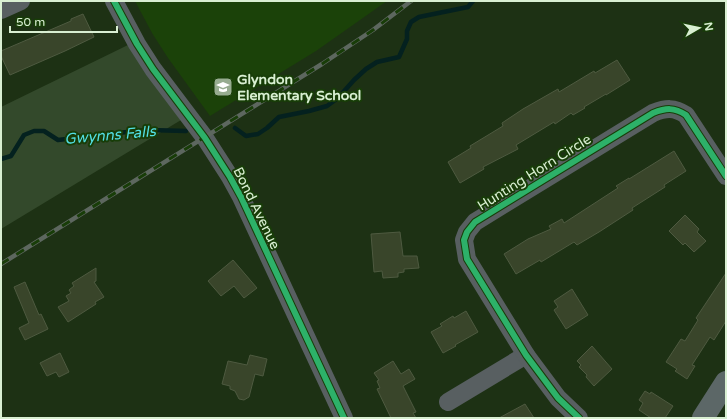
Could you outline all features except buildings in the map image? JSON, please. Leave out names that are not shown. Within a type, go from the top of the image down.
[{"type":"main road","points":[[703,418],[726,382]]},
{"type":"street","points":[[1,10],[21,1]]},
{"type":"street","name":"Bond Avenue","points":[[114,1],[137,44],[153,69],[205,138],[230,177],[344,418]]},
{"type":"street","name":"Hunting Horn Circle","points":[[579,418],[558,398],[526,355],[467,258],[464,240],[467,232],[475,222],[653,113],[663,109],[675,109],[686,115],[726,176]]},
{"type":"street","points":[[448,402],[526,355]]},
{"type":"shaded area","name":"Glyndon Elementary School","points":[[135,1],[387,1],[316,51],[210,116],[168,58],[152,33]]},
{"type":"shaded area","points":[[128,45],[181,120],[1,229],[1,107]]},
{"type":"waterway","name":"Gwynns Falls","points":[[235,128],[246,136],[258,134],[279,117],[327,106],[338,98],[366,69],[377,62],[399,57],[407,39],[407,31],[411,22],[419,17],[468,7],[473,1]]},
{"type":"waterway","name":"Gwynns Falls","points":[[1,159],[11,156],[24,135],[34,131],[44,131],[58,140],[149,130],[186,131]]},
{"type":"railway","points":[[1,264],[322,64],[373,30],[411,1]]},
{"type":"cycle path","points":[[114,1],[137,44],[153,69],[205,138],[230,177],[241,197],[344,418]]},
{"type":"cycle path","points":[[579,418],[558,398],[526,355],[467,259],[464,240],[467,232],[475,222],[653,113],[662,110],[670,109],[682,112],[686,115],[726,176]]},
{"type":"place","name":"Glyndon Elementary School","points":[[223,87]]}]
